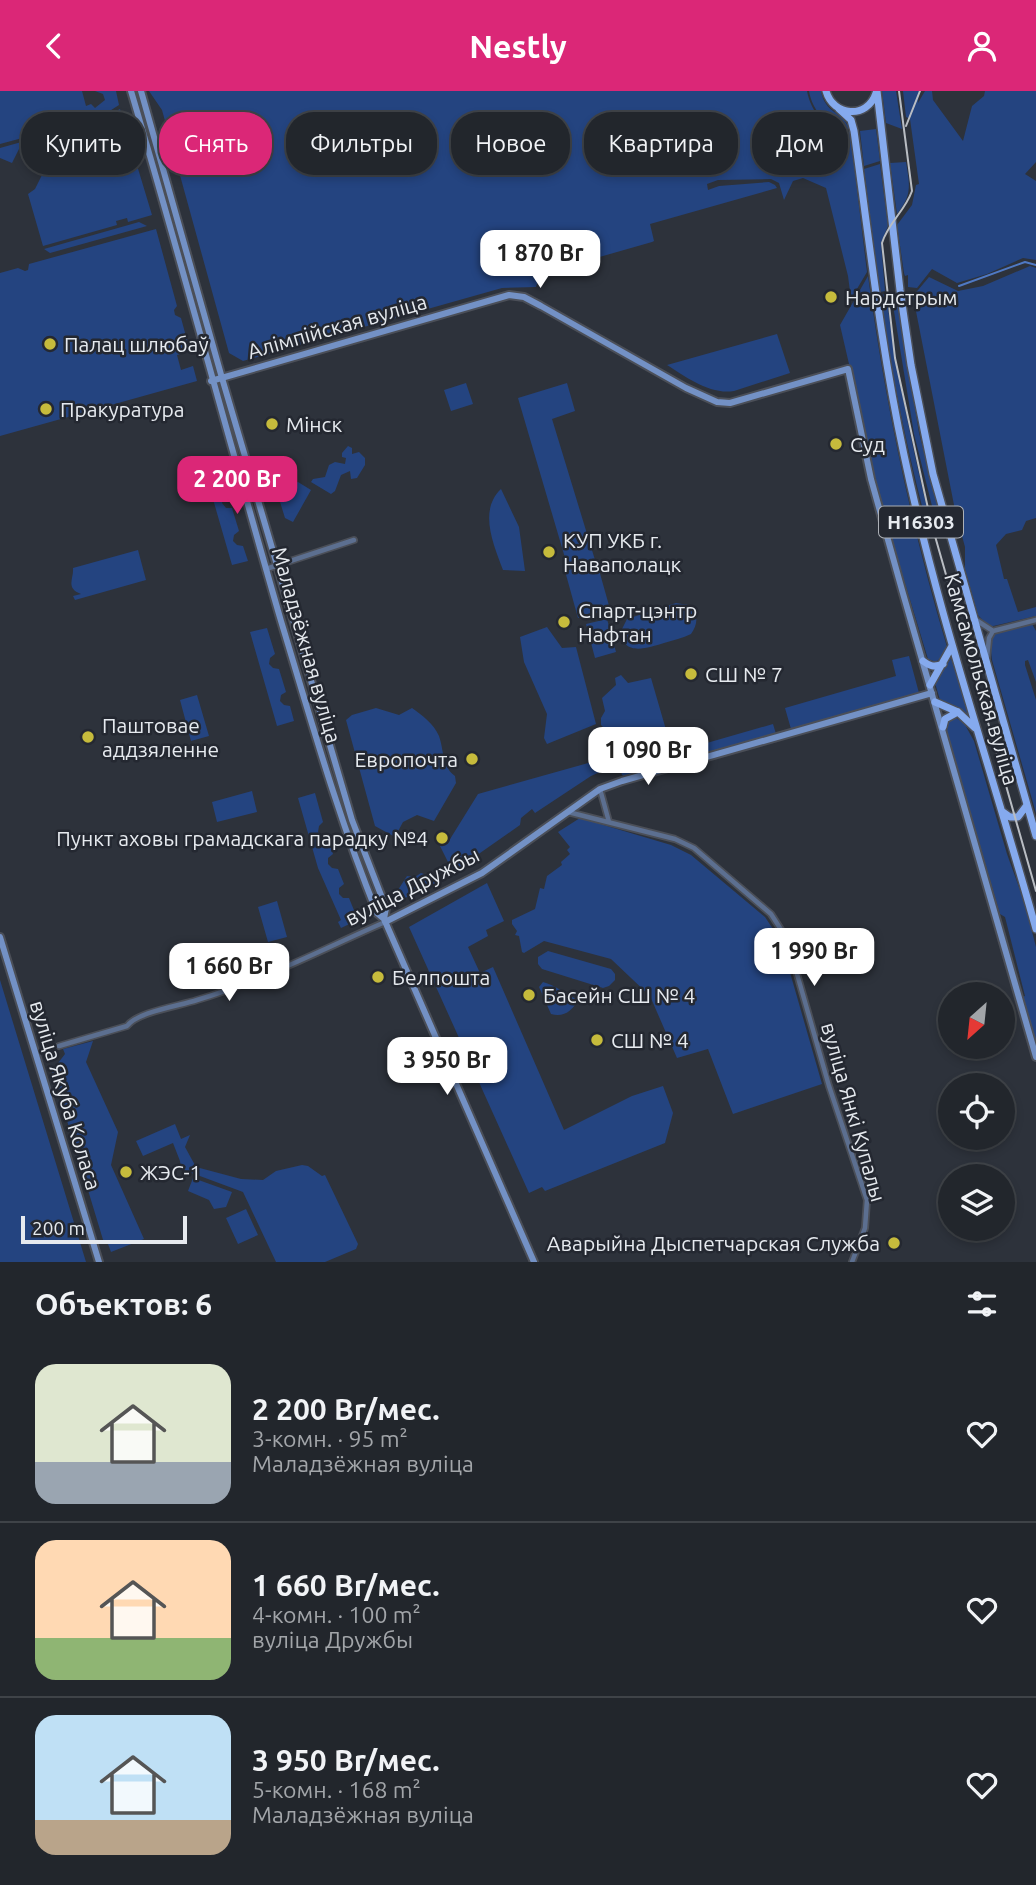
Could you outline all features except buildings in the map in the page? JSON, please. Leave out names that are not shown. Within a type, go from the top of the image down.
[{"type":"main road","name":"Н16303","points":[[826,91],[839,109],[849,113],[859,112],[867,107],[874,99],[876,91]]},
{"type":"main road","name":"Камсамольская вуліца","points":[[876,91],[911,365],[933,474],[1036,836]]},
{"type":"main road","name":"Камсамольская вуліца","points":[[839,109],[851,120],[854,131],[887,374],[904,459],[952,645],[1036,929]]},
{"type":"main road","points":[[923,532],[926,525],[934,521],[942,523],[948,530]]},
{"type":"main road","points":[[931,689],[952,645]]},
{"type":"main road","points":[[923,660],[930,666],[943,664]]},
{"type":"main road","points":[[935,702],[958,712],[978,731]]},
{"type":"main road","points":[[943,727],[946,719],[958,712]]},
{"type":"main road","points":[[1003,812],[1010,817],[1018,817],[1027,805]]},
{"type":"street","name":"Маладзёжная вуліца","points":[[131,91],[170,222],[211,380],[341,823],[377,913],[385,921],[534,1262]]},
{"type":"street","name":"Маладзёжная вуліца","points":[[141,91],[352,820],[386,908],[385,921]]},
{"type":"street","name":"Алімпійская вуліца","points":[[211,380],[509,295],[524,297],[717,403],[730,403],[848,369],[872,479],[923,660]]},
{"type":"street","points":[[266,569],[354,540]]},
{"type":"street","points":[[973,617],[993,631],[1036,620]]},
{"type":"street","points":[[987,662],[987,649],[993,631]]},
{"type":"street","points":[[923,660],[1036,1057]]},
{"type":"street","name":"вуліца Дружбы","points":[[59,1046],[127,1026],[131,1021],[147,1015],[216,995],[385,921],[482,873],[600,789],[931,689]]},
{"type":"street","points":[[600,789],[609,823]]},
{"type":"street","name":"вуліца Янкі Купалы","points":[[567,812],[675,839],[694,848],[771,914],[787,939],[829,1086],[867,1201],[865,1228],[852,1262]]},
{"type":"street","name":"вуліца Якуба Коласа","points":[[0,937],[99,1262]]},
{"type":"shaded area","points":[[0,91],[82,91],[86,106],[91,104],[95,108],[105,100],[103,94],[95,91],[116,91],[119,105],[108,112],[21,112],[21,138],[0,144]]},
{"type":"shaded area","points":[[149,91],[807,91],[815,112],[752,112],[752,175],[848,175],[850,132],[867,272],[851,299],[848,276],[826,188],[803,178],[793,181],[784,200],[779,183],[771,179],[718,180],[707,184],[708,190],[719,186],[769,182],[777,188],[650,224],[652,242],[582,262],[576,247],[544,262],[536,287],[502,288],[243,361],[229,353],[180,175],[272,175],[272,112],[162,110]]},
{"type":"shaded area","points":[[809,91],[821,91],[826,104],[835,112],[817,112]]},
{"type":"shaded area","points":[[882,91],[896,91],[902,129],[886,123]]},
{"type":"shaded area","points":[[903,91],[919,91],[918,103],[925,91],[932,91],[933,100],[963,141],[972,106],[984,96],[985,91],[1036,91],[1036,162],[1025,174],[1036,181],[1036,260],[1023,258],[987,274],[957,283],[932,269],[917,288],[908,287],[897,225],[912,205],[916,185],[919,184],[910,119],[906,117]]},
{"type":"shaded area","points":[[876,129],[880,161],[864,166],[860,131]]},
{"type":"shaded area","points":[[21,142],[21,147],[12,163],[0,158],[0,148]]},
{"type":"shaded area","points":[[906,162],[909,190],[897,214],[890,163]]},
{"type":"shaded area","points":[[880,164],[888,226],[881,243],[885,291],[880,292],[864,169]]},
{"type":"shaded area","points":[[42,175],[140,175],[152,215],[128,222],[127,218],[116,221],[117,225],[43,246],[28,194],[35,189]]},
{"type":"shaded area","points":[[139,222],[147,226],[50,253],[44,249]]},
{"type":"shaded area","points":[[156,229],[177,306],[175,315],[181,318],[190,351],[177,355],[181,370],[193,366],[197,381],[0,436],[0,273],[18,268],[25,271],[28,270],[29,264]]},
{"type":"shaded area","points":[[1030,266],[1036,268],[1036,518],[1026,521],[1022,530],[1006,534],[996,545],[1004,579],[1007,579],[1018,612],[1036,607],[1036,616],[989,627],[978,615],[965,569],[965,547],[955,510],[913,296],[929,277],[958,291],[983,286]]},
{"type":"shaded area","points":[[868,276],[900,463],[947,647],[946,653],[936,662],[928,659],[882,507],[840,325]]},
{"type":"shaded area","points":[[891,293],[896,293],[919,433],[941,516],[934,514],[914,434]]},
{"type":"shaded area","points":[[886,294],[904,405],[929,516],[925,518],[889,351],[880,295]]},
{"type":"shaded area","points":[[777,334],[790,373],[734,391],[707,388],[667,365]]},
{"type":"shaded area","points":[[466,383],[473,404],[451,411],[444,390]]},
{"type":"shaded area","points":[[567,383],[575,411],[552,419],[595,560],[568,568],[518,398]]},
{"type":"shaded area","points":[[348,446],[352,448],[352,454],[359,452],[365,458],[365,465],[357,478],[351,479],[350,471],[341,475],[335,491],[331,494],[311,482],[313,479],[325,477],[329,465],[335,462],[345,464],[346,458],[342,457],[342,453]]},
{"type":"shaded area","points":[[221,470],[228,494],[222,503],[226,508],[232,508],[239,531],[234,535],[233,541],[243,546],[248,561],[232,565],[206,475]]},
{"type":"shaded area","points":[[298,482],[311,490],[293,522],[285,518],[276,489]]},
{"type":"shaded area","points":[[501,489],[519,527],[525,571],[503,570],[492,539],[490,507]]},
{"type":"shaded area","points":[[138,550],[146,580],[75,600],[73,596],[81,594],[73,589],[71,583],[73,568]]},
{"type":"shaded area","points":[[597,563],[610,609],[578,618],[565,571]]},
{"type":"shaded area","points":[[676,603],[688,605],[694,611],[696,622],[691,634],[643,648],[626,645],[621,631],[627,619]]},
{"type":"shaded area","points":[[607,619],[616,652],[595,658],[586,624]]},
{"type":"shaded area","points":[[1032,624],[1036,631],[1036,682],[1028,660],[1025,665],[1036,700],[1036,813],[992,660],[990,642],[994,633]]},
{"type":"shaded area","points":[[547,627],[562,648],[576,647],[596,724],[547,744],[544,738],[547,714],[524,662],[520,637]]},
{"type":"shaded area","points":[[267,628],[275,654],[270,658],[269,664],[279,669],[286,692],[281,695],[280,701],[290,706],[294,721],[277,726],[250,632]]},
{"type":"shaded area","points":[[909,656],[919,693],[791,729],[785,708],[896,676],[892,660]]},
{"type":"shaded area","points":[[951,658],[969,715],[940,700],[935,683]]},
{"type":"shaded area","points":[[621,675],[628,683],[651,678],[671,747],[637,758],[632,749],[623,749],[626,754],[625,763],[618,761],[612,736],[601,725],[605,711],[602,698],[616,685],[615,678]]},
{"type":"shaded area","points":[[197,695],[209,736],[191,741],[180,700]]},
{"type":"shaded area","points":[[376,708],[399,715],[412,708],[424,717],[437,732],[446,763],[455,776],[456,783],[434,821],[417,815],[403,822],[395,837],[375,826],[346,720],[352,715]]},
{"type":"shaded area","points":[[956,718],[964,723],[974,741],[1036,947],[1036,1047],[1005,917],[1000,914],[946,728],[949,721]]},
{"type":"shaded area","points":[[773,724],[776,734],[625,777],[622,775],[620,768]]},
{"type":"shaded area","points":[[606,758],[609,768],[591,776],[535,813],[532,809],[521,818],[520,825],[453,872],[436,838],[447,844],[478,794]]},
{"type":"shaded area","points":[[252,791],[257,812],[217,822],[212,802]]},
{"type":"shaded area","points":[[315,793],[323,822],[318,832],[328,837],[333,854],[328,858],[328,864],[338,869],[344,884],[339,888],[339,894],[343,898],[349,898],[358,920],[341,928],[338,922],[341,920],[318,868],[298,798]]},
{"type":"shaded area","points":[[580,818],[671,845],[691,855],[765,917],[781,941],[822,1084],[733,1114],[708,1049],[677,1058],[650,996],[611,959],[544,941],[522,952],[512,920],[535,909],[540,888],[544,889],[547,876],[562,865],[561,862],[570,854],[567,850],[570,847],[558,832]]},
{"type":"shaded area","points":[[421,873],[442,880],[403,899],[398,890],[407,876],[415,877]]},
{"type":"shaded area","points":[[487,883],[504,921],[486,930],[488,936],[468,947],[480,973],[493,967],[564,1130],[632,1096],[663,1086],[673,1113],[665,1143],[545,1191],[542,1187],[529,1193],[409,927]]},
{"type":"shaded area","points":[[277,901],[287,937],[268,942],[258,907]]},
{"type":"shaded area","points":[[548,951],[611,969],[615,980],[603,988],[542,969],[538,964],[538,957]]},
{"type":"shaded area","points":[[0,980],[86,1262],[0,1262]]},
{"type":"shaded area","points":[[543,982],[578,1000],[574,1007],[564,1014],[551,1014],[539,987]]},
{"type":"shaded area","points":[[93,1041],[86,1062],[118,1132],[111,1165],[144,1239],[111,1252],[108,1244],[104,1243],[52,1071],[65,1054],[63,1049]]},
{"type":"shaded area","points":[[175,1124],[181,1139],[190,1135],[185,1147],[196,1167],[241,1179],[263,1180],[276,1171],[302,1165],[322,1176],[325,1175],[358,1244],[356,1249],[325,1262],[276,1262],[243,1192],[181,1169],[173,1143],[143,1156],[136,1141]]},
{"type":"shaded area","points":[[193,1178],[232,1192],[226,1207],[214,1209],[209,1200],[188,1191]]},
{"type":"shaded area","points":[[246,1209],[258,1235],[238,1244],[226,1218]]},
{"type":"waterway","points":[[959,286],[1025,262],[1036,265]]},
{"type":"tram line","points":[[899,91],[912,191],[882,243],[895,358],[931,522],[1036,891]]},
{"type":"tram line","points":[[906,126],[920,91]]},
{"type":"place","name":"Нардстрым","points":[[831,297]]},
{"type":"place","name":"Палац шлюбаў","points":[[50,344]]},
{"type":"place","name":"Пракуратура","points":[[46,409]]},
{"type":"place","name":"Мінск","points":[[272,424]]},
{"type":"place","name":"Суд","points":[[836,444]]},
{"type":"place","name":"КУП УКБ г. Наваполацк","points":[[549,552]]},
{"type":"place","name":"Спарт-цэнтр Нафтан","points":[[564,622]]},
{"type":"place","name":"СШ № 7","points":[[691,674]]},
{"type":"place","name":"Паштовае аддзяленне","points":[[88,737]]},
{"type":"place","name":"Европочта","points":[[472,759]]},
{"type":"place","name":"Пункт аховы грамадскага парадку №4","points":[[442,838]]},
{"type":"place","name":"Белпошта","points":[[378,977]]},
{"type":"place","name":"Басейн СШ № 4","points":[[529,995]]},
{"type":"place","name":"СШ № 4","points":[[597,1040]]},
{"type":"place","name":"ЖЭС-1","points":[[126,1172]]},
{"type":"place","name":"Аварыйна Дыспетчарская Служба","points":[[894,1243]]}]
